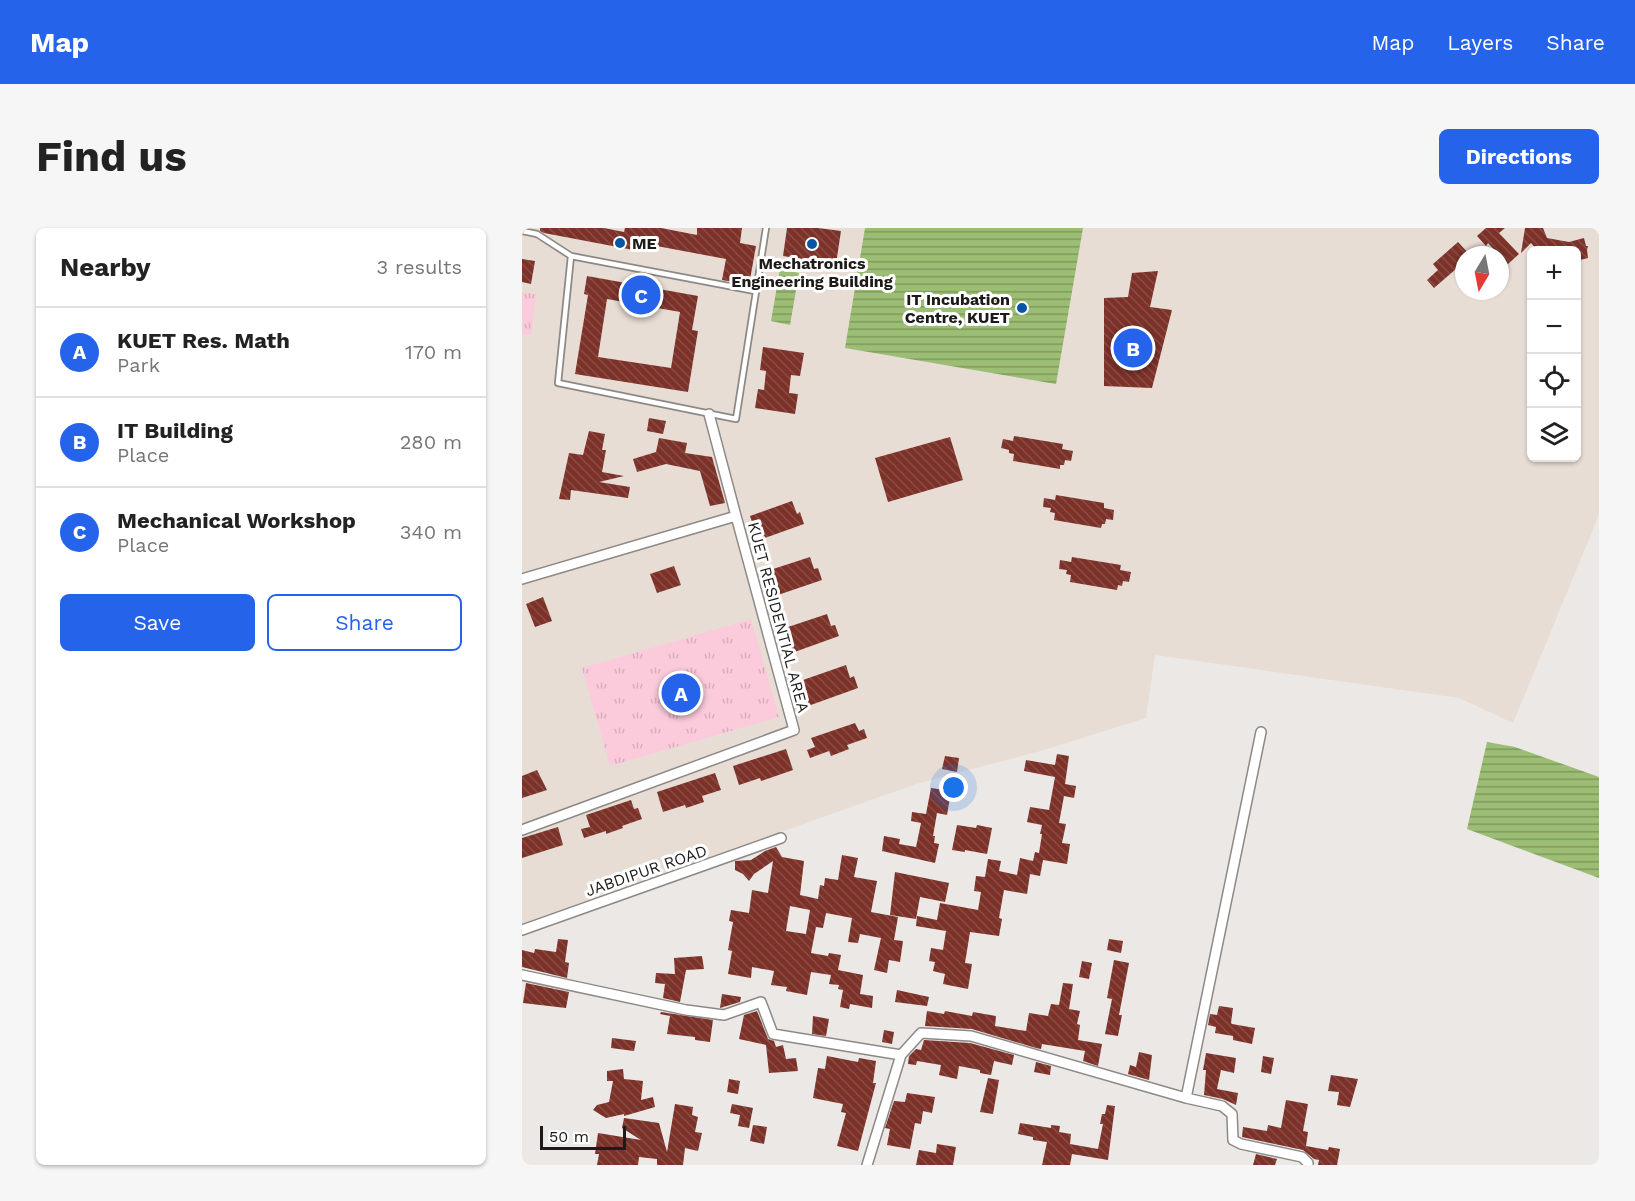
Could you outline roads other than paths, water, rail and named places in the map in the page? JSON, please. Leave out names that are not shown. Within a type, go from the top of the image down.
[{"type":"street","points":[[709,414],[736,516]]},
{"type":"street","name":"KUET RESIDENTIAL AREA","points":[[522,579],[736,516],[794,730],[522,830]]},
{"type":"street","points":[[1186,1098],[1261,732]]},
{"type":"street","name":"JABDIPUR ROAD","points":[[522,930],[781,838]]},
{"type":"street","points":[[522,975],[686,1010],[724,1015],[761,1002],[773,1035],[901,1055]]},
{"type":"street","points":[[867,1165],[901,1055],[921,1033],[971,1036],[1186,1098],[1222,1106],[1233,1114],[1233,1140],[1241,1144],[1302,1157],[1308,1165]]},
{"type":"lane","points":[[571,256],[558,383],[736,419],[766,228]]},
{"type":"lane","points":[[522,231],[538,231],[571,256],[755,291]]},
{"type":"place","name":"ME","points":[[620,243]]},
{"type":"place","name":"Mechatronics Engineering Building","points":[[812,244]]},
{"type":"place","name":"Mechanical Workshop","points":[[641,295]]},
{"type":"place","name":"IT Incubation Centre, KUET","points":[[1022,308]]},
{"type":"place","name":"IT Building","points":[[1133,348]]},
{"type":"place","name":"KUET Res. Math","points":[[681,693]]}]
